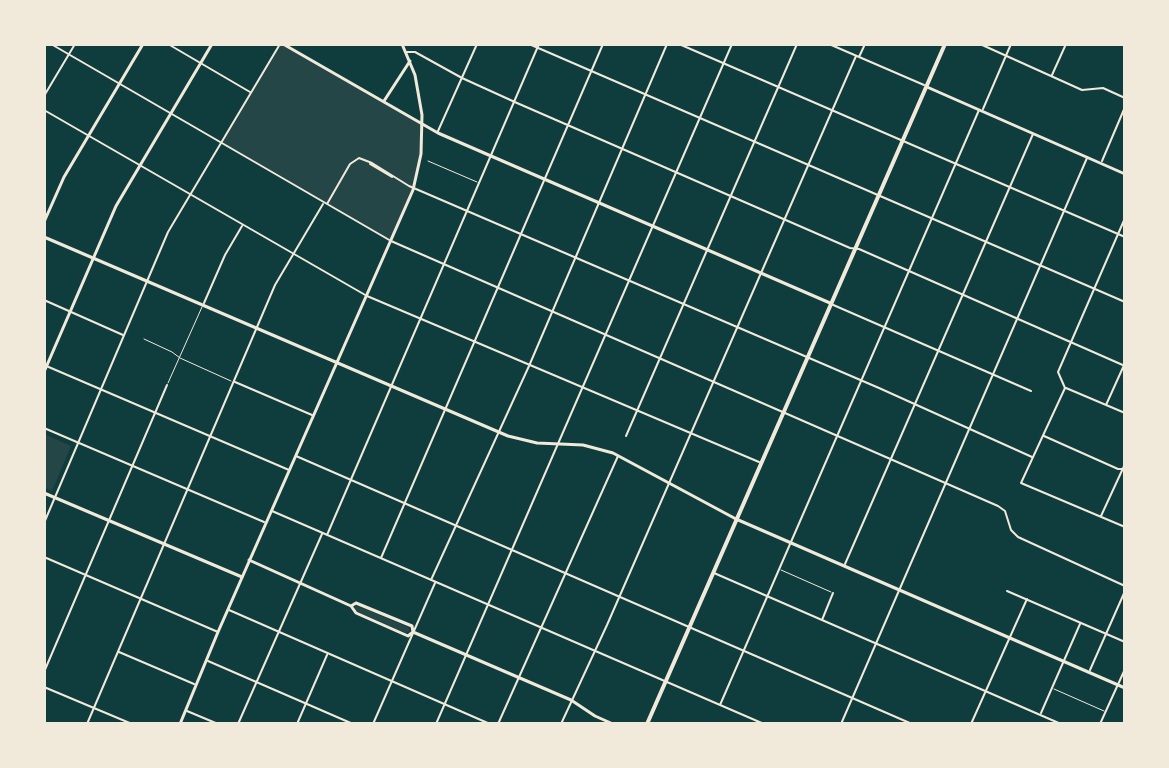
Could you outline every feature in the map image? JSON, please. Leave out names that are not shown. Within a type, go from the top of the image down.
[{"type":"main road","points":[[44,222],[61,183],[143,44]]},
{"type":"main road","points":[[44,372],[116,206],[212,44]]},
{"type":"main road","points":[[281,44],[438,133],[830,303]]},
{"type":"main road","points":[[180,724],[413,187],[423,125],[419,91],[402,44]]},
{"type":"main road","points":[[647,724],[945,44]]},
{"type":"main road","points":[[383,102],[410,61]]},
{"type":"main road","points":[[926,86],[1125,174]]},
{"type":"main road","points":[[44,237],[499,432],[537,443],[590,446],[618,455],[736,519],[1125,688]]},
{"type":"main road","points":[[44,493],[242,577]]},
{"type":"main road","points":[[249,560],[351,606],[356,613],[408,636],[413,632]]},
{"type":"main road","points":[[351,606],[356,603],[412,626],[413,632]]},
{"type":"main road","points":[[413,632],[571,700],[613,724]]},
{"type":"street","points":[[51,44],[391,241],[1001,507],[1006,512],[1011,530],[1018,537],[1125,589],[1089,673]]},
{"type":"street","points":[[44,96],[75,44]]},
{"type":"street","points":[[168,44],[251,93]]},
{"type":"street","points":[[44,523],[168,232],[281,44]]},
{"type":"street","points":[[438,133],[477,44]]},
{"type":"street","points":[[529,44],[1125,302]]},
{"type":"street","points":[[381,558],[603,44]]},
{"type":"street","points":[[373,724],[667,44]]},
{"type":"street","points":[[679,44],[1125,237]]},
{"type":"street","points":[[436,724],[732,44]]},
{"type":"street","points":[[626,436],[797,44]]},
{"type":"street","points":[[829,44],[926,86]]},
{"type":"street","points":[[561,724],[620,597],[832,110],[865,44]]},
{"type":"street","points":[[980,44],[1086,91],[1103,88],[1125,98]]},
{"type":"street","points":[[720,705],[908,271],[1011,44]]},
{"type":"street","points":[[1052,76],[1066,44]]},
{"type":"street","points":[[238,724],[350,479],[538,46]]},
{"type":"street","points":[[406,52],[415,52],[514,102],[1125,365],[1106,405]]},
{"type":"street","points":[[1101,163],[1125,107]]},
{"type":"street","points":[[44,110],[367,296],[761,463]]},
{"type":"street","points":[[845,566],[1033,133]]},
{"type":"street","points":[[841,724],[1088,157]]},
{"type":"street","points":[[87,724],[275,285],[354,160],[359,158],[413,187],[1032,457]]},
{"type":"street","points":[[1125,218],[1058,373],[1065,388],[1125,413]]},
{"type":"street","points":[[203,305],[242,225]]},
{"type":"street","points":[[44,300],[123,335]]},
{"type":"street","points":[[830,303],[1031,391]]},
{"type":"street","points":[[45,365],[289,470]]},
{"type":"street","points":[[234,382],[312,415]]},
{"type":"street","points":[[44,672],[167,385]]},
{"type":"street","points":[[1065,388],[1021,483],[1125,527]]},
{"type":"street","points":[[44,428],[265,523]]},
{"type":"street","points":[[1042,436],[1124,469]]},
{"type":"street","points":[[498,724],[618,455]]},
{"type":"street","points":[[295,456],[912,724]]},
{"type":"street","points":[[1101,516],[1125,464]]},
{"type":"street","points":[[271,510],[764,724]]},
{"type":"street","points":[[44,557],[218,632]]},
{"type":"street","points":[[713,573],[1061,724]]},
{"type":"street","points":[[1007,591],[1125,642]]},
{"type":"street","points":[[822,620],[833,593]]},
{"type":"street","points":[[971,724],[1027,599]]},
{"type":"street","points":[[228,610],[490,724]]},
{"type":"street","points":[[1040,715],[1080,623]]},
{"type":"street","points":[[118,651],[195,685]]},
{"type":"street","points":[[297,724],[328,654]]},
{"type":"street","points":[[206,660],[353,724]]},
{"type":"street","points":[[1100,724],[1125,669]]},
{"type":"street","points":[[44,687],[132,724]]},
{"type":"street","points":[[186,710],[218,724]]},
{"type":"lane","points":[[428,161],[479,183]]},
{"type":"lane","points":[[167,385],[203,305]]},
{"type":"lane","points":[[144,339],[234,382]]},
{"type":"lane","points":[[779,569],[833,593]]},
{"type":"lane","points":[[1052,687],[1106,711]]},
{"type":"shaded area","points":[[280,44],[423,125],[413,187],[391,241],[222,144]]},
{"type":"shaded area","points":[[44,434],[71,446],[52,491],[44,487]]},
{"type":"shaded area","points":[[355,605],[408,627],[410,631],[406,633],[355,611]]}]
